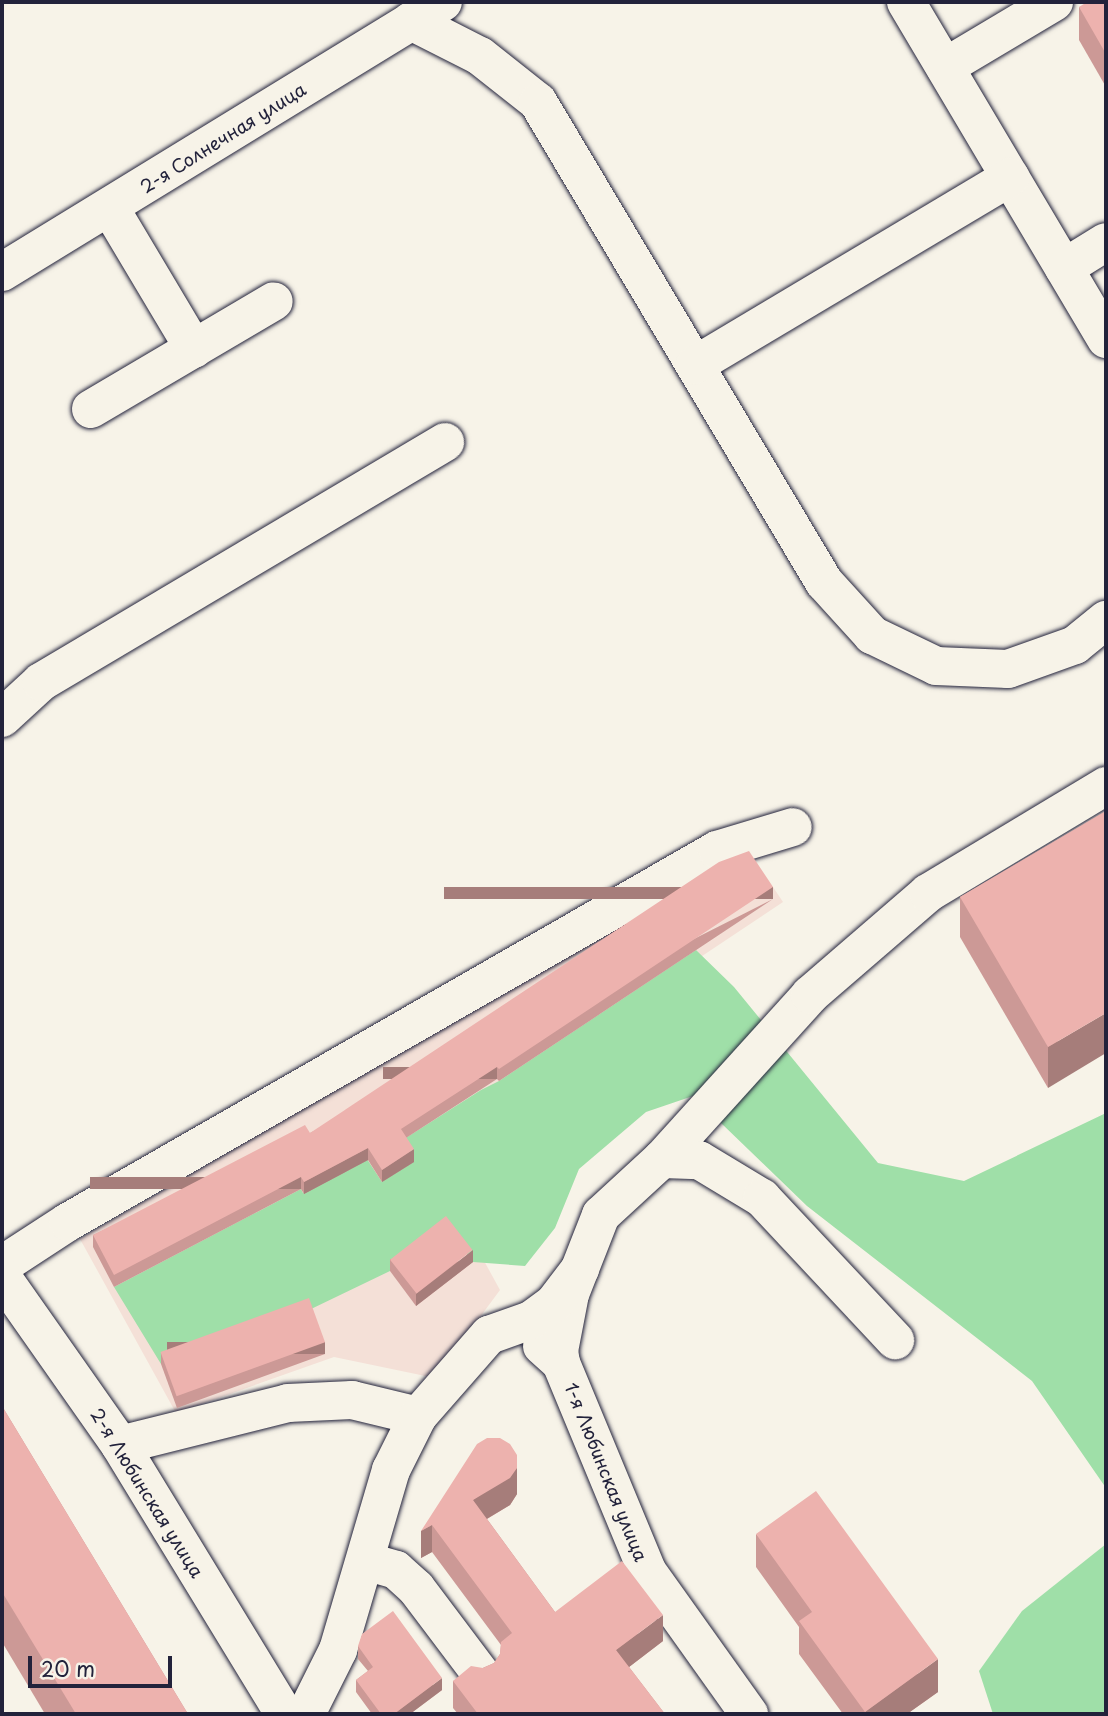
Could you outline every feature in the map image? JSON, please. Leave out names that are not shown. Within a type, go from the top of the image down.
[{"type":"street","name":"2-я Солнечная улица","points":[[2,272],[443,2]]},
{"type":"street","points":[[906,2],[1106,339]]},
{"type":"street","points":[[944,67],[1054,2]]},
{"type":"street","points":[[411,21],[480,56],[538,102],[824,582],[872,635],[936,666],[1008,669],[1075,645],[1106,620]]},
{"type":"street","points":[[695,365],[1010,177]]},
{"type":"street","points":[[110,208],[194,349]]},
{"type":"street","points":[[1064,268],[1106,243]]},
{"type":"street","points":[[92,409],[274,301]]},
{"type":"street","points":[[2,718],[41,682],[445,442]]},
{"type":"street","points":[[561,1363],[559,1351],[568,1306],[601,1215],[662,1159],[810,995],[928,893],[1106,786]]},
{"type":"street","points":[[2,1265],[68,1223],[717,850],[793,827]]},
{"type":"street","points":[[662,1159],[699,1160],[762,1198],[895,1340]]},
{"type":"street","points":[[306,1714],[338,1650],[391,1470],[418,1416],[489,1335],[531,1320],[554,1303],[580,1269]]},
{"type":"street","name":"2-я Любинская улица","points":[[2,1277],[120,1446],[284,1714]]},
{"type":"street","name":"1-я Любинская улица","points":[[489,1335],[517,1338],[544,1347],[561,1363],[647,1571],[749,1714]]},
{"type":"street","points":[[120,1446],[288,1403],[352,1400],[418,1416]]},
{"type":"street","points":[[365,1561],[396,1570],[416,1588],[480,1673]]},
{"type":"shaded area","points":[[747,848],[783,902],[420,1144],[500,1290],[435,1378],[334,1357],[176,1413],[80,1239]]},
{"type":"green space","points":[[696,950],[734,987],[878,1163],[964,1181],[1106,1113],[1106,1488],[1032,1381],[807,1206],[693,1096],[646,1112],[579,1169],[555,1228],[525,1266],[473,1262],[446,1228],[390,1271],[309,1310],[161,1364],[114,1287],[301,1189],[303,1193],[363,1153],[382,1182],[401,1141],[499,1081]]},
{"type":"green space","points":[[1106,1544],[1106,1714],[993,1714],[979,1671],[1022,1611]]},
{"type":"building","points":[[1087,2],[1106,2],[1106,54],[1079,7]]},
{"type":"building","points":[[1106,811],[1106,1013],[1048,1047],[960,897]]},
{"type":"building","points":[[749,851],[773,887],[499,1069],[497,1067],[401,1129],[414,1149],[382,1170],[368,1148],[304,1182],[301,1177],[114,1275],[93,1235],[305,1125],[310,1133],[719,862]]},
{"type":"building","points":[[446,1216],[472,1250],[417,1294],[390,1260]]},
{"type":"building","points":[[309,1298],[325,1342],[177,1396],[161,1352]]},
{"type":"building","points":[[2,1406],[188,1714],[76,1714],[2,1592]]},
{"type":"building","points":[[487,1438],[500,1438],[510,1444],[517,1455],[517,1468],[510,1478],[473,1500],[555,1612],[622,1561],[663,1615],[616,1650],[665,1714],[478,1714],[453,1681],[471,1666],[483,1668],[494,1663],[500,1654],[501,1642],[512,1633],[432,1525],[421,1531],[477,1444]]},
{"type":"building","points":[[816,1491],[938,1659],[865,1712],[799,1621],[812,1612],[756,1534]]},
{"type":"building","points":[[393,1611],[442,1678],[394,1714],[381,1714],[356,1680],[373,1667],[358,1646],[362,1634]]}]
